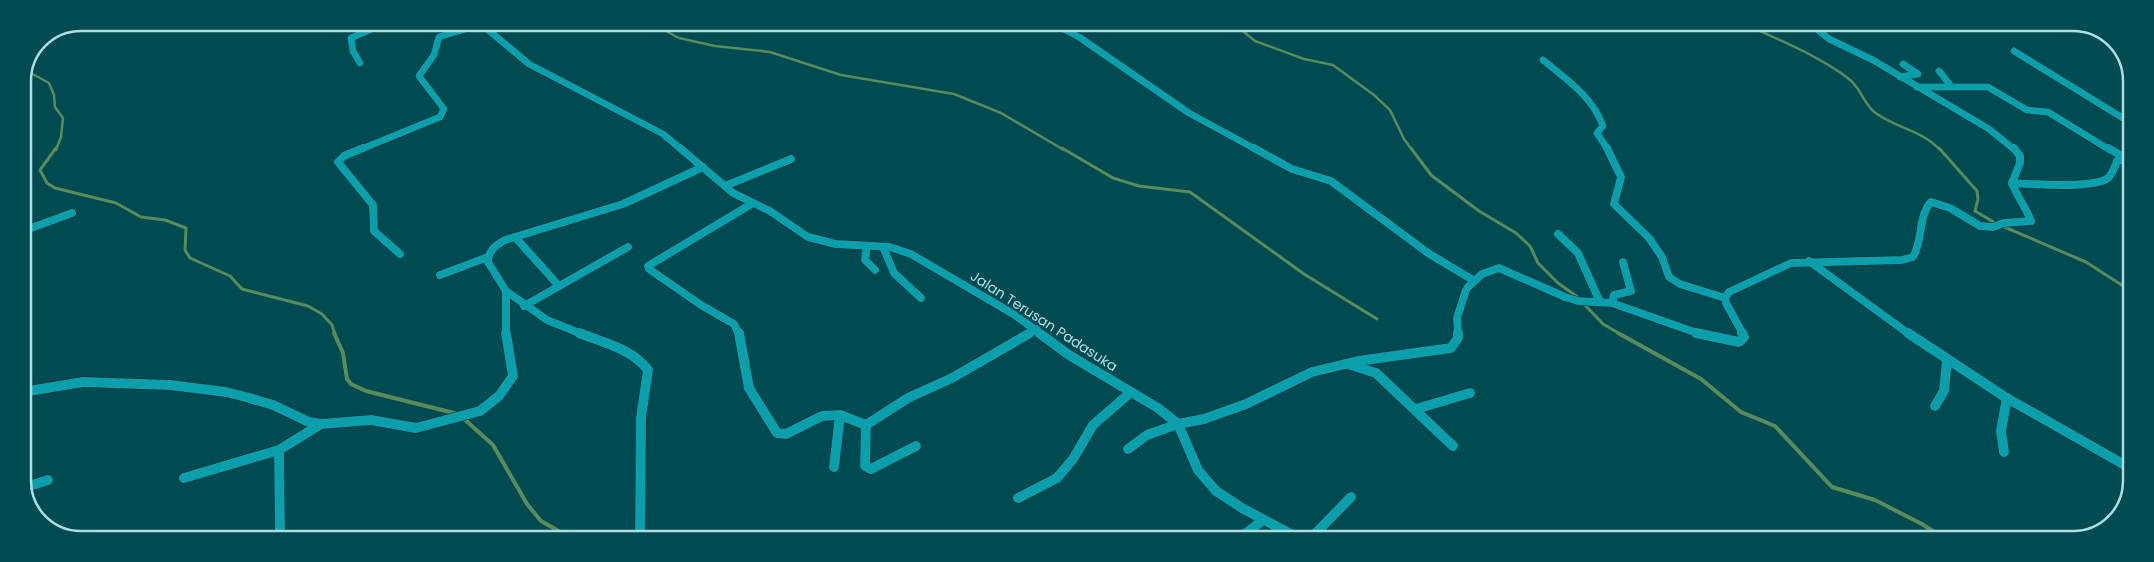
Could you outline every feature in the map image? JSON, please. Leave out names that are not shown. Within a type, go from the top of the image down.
[{"type":"street","points":[[360,63],[352,51],[350,38],[367,31]]},
{"type":"street","points":[[400,254],[374,231],[372,227],[375,210],[373,205],[338,162],[344,156],[440,118],[444,108],[419,76],[434,55],[437,38],[457,31]]},
{"type":"street","name":"Jalan Terusan Padasuka","points":[[490,31],[529,64],[663,134],[733,193],[770,210],[814,240],[836,244],[883,247],[911,254],[1037,329],[1069,356],[1158,408],[1178,424]]},
{"type":"street","points":[[1067,31],[1189,113],[1292,168],[1331,181],[1469,286]]},
{"type":"street","points":[[1725,298],[1735,288],[1791,263],[1809,261],[1902,260],[1913,257],[1923,234],[1927,204],[1931,202],[1942,204],[1973,223],[1986,227],[2031,222],[2012,183],[2020,163],[2020,156],[2016,149],[1990,129],[1865,55],[1829,39],[1819,31]]},
{"type":"street","points":[[2014,51],[2044,67],[2100,105],[2123,118]]},
{"type":"street","points":[[1128,449],[1147,435],[1178,424],[1204,419],[1231,410],[1312,372],[1343,363],[1451,348],[1458,338],[1457,318],[1469,286],[1493,268],[1499,268],[1578,301],[1612,303],[1699,334],[1739,342],[1744,340],[1743,332],[1725,298],[1680,284],[1669,278],[1662,257],[1649,238],[1614,204],[1613,196],[1622,182],[1615,162],[1597,133],[1603,126],[1601,119],[1581,93],[1543,60]]},
{"type":"street","points":[[1900,77],[1918,74],[1904,64]]},
{"type":"street","points":[[1939,71],[1951,86]]},
{"type":"street","points":[[1917,87],[1990,88],[2027,110],[2048,112],[2080,134],[2123,157]]},
{"type":"street","points":[[725,186],[792,159]]},
{"type":"street","points":[[2012,183],[2050,184],[2101,181],[2110,175],[2117,161],[2123,160]]},
{"type":"street","points":[[440,275],[488,257],[495,246],[515,236],[623,204],[703,167]]},
{"type":"street","points":[[753,203],[650,263],[648,266],[649,270],[701,305],[734,324],[738,330],[749,388],[777,433],[786,434],[822,416],[840,415],[866,425]]},
{"type":"street","points":[[31,228],[72,213]]},
{"type":"street","points":[[1558,234],[1578,253],[1600,302]]},
{"type":"street","points":[[515,236],[559,286]]},
{"type":"street","points":[[867,246],[865,260],[874,270]]},
{"type":"street","points":[[524,306],[628,247]]},
{"type":"street","points":[[883,247],[894,273],[921,298]]},
{"type":"street","points":[[488,257],[488,262],[506,291],[524,306],[547,320],[628,353],[641,360],[648,370],[640,418],[640,531]]},
{"type":"street","points":[[1809,261],[1874,311],[1947,360],[2007,398],[2123,464]]},
{"type":"street","points":[[1612,303],[1614,295],[1631,291],[1623,262]]},
{"type":"street","points":[[31,390],[83,382],[141,383],[199,388],[246,397],[273,405],[309,422],[321,424],[371,420],[416,428],[480,410],[491,403],[508,387],[513,376],[506,336],[506,291]]},
{"type":"street","points":[[866,425],[908,398],[952,378],[985,357],[1037,329]]},
{"type":"street","points":[[1935,406],[1942,400],[1945,390],[1947,360]]},
{"type":"street","points":[[1343,363],[1376,373],[1454,446]]},
{"type":"street","points":[[1018,498],[1046,486],[1057,478],[1073,459],[1097,420],[1131,392]]},
{"type":"street","points":[[1416,409],[1470,393]]},
{"type":"street","points":[[2004,452],[2001,431],[2007,398]]},
{"type":"street","points":[[834,467],[840,415]]},
{"type":"street","points":[[184,478],[279,450],[321,424]]},
{"type":"street","points":[[1178,424],[1198,470],[1211,487],[1224,497],[1283,531]]},
{"type":"street","points":[[866,425],[867,468],[871,469],[916,446]]},
{"type":"street","points":[[279,450],[280,531]]},
{"type":"street","points":[[31,485],[48,480]]},
{"type":"street","points":[[1318,531],[1351,497]]},
{"type":"street","points":[[1249,531],[1263,520]]},
{"type":"waterway","points":[[666,31],[679,38],[715,46],[770,52],[841,75],[954,94],[1001,113],[1064,150]]},
{"type":"waterway","points":[[1243,31],[1255,41],[1304,59],[1333,65],[1374,95],[1390,110],[1404,139],[1412,150]]},
{"type":"waterway","points":[[1760,31],[1811,55],[1837,70],[1853,83],[1873,111],[1885,119],[1926,138],[1940,150]]},
{"type":"waterway","points":[[32,74],[49,83],[54,95],[55,107],[63,118],[61,137],[56,150]]},
{"type":"waterway","points":[[56,148],[40,170],[47,183],[55,188],[116,203],[141,217],[165,220],[186,228],[185,250],[190,258],[230,276],[242,289],[308,306],[322,314],[332,325],[335,334]]},
{"type":"waterway","points":[[1062,148],[1113,178],[1139,186],[1190,192],[1304,274],[1377,319]]},
{"type":"waterway","points":[[1411,148],[1431,175],[1479,211],[1516,233],[1530,246],[1538,263],[1558,283],[1579,298]]},
{"type":"waterway","points":[[1939,148],[1977,191],[1978,199],[1975,211],[1997,224]]},
{"type":"waterway","points":[[2002,226],[2086,262],[2123,286]]},
{"type":"waterway","points":[[1583,303],[1603,324],[1620,334]]},
{"type":"waterway","points":[[334,333],[343,353],[347,379],[351,384],[366,391],[458,414]]},
{"type":"waterway","points":[[1618,333],[1701,379],[1741,412],[1775,426],[1832,487],[1875,500],[1933,531]]},
{"type":"waterway","points":[[463,418],[493,445],[527,504],[541,521],[559,531]]}]
